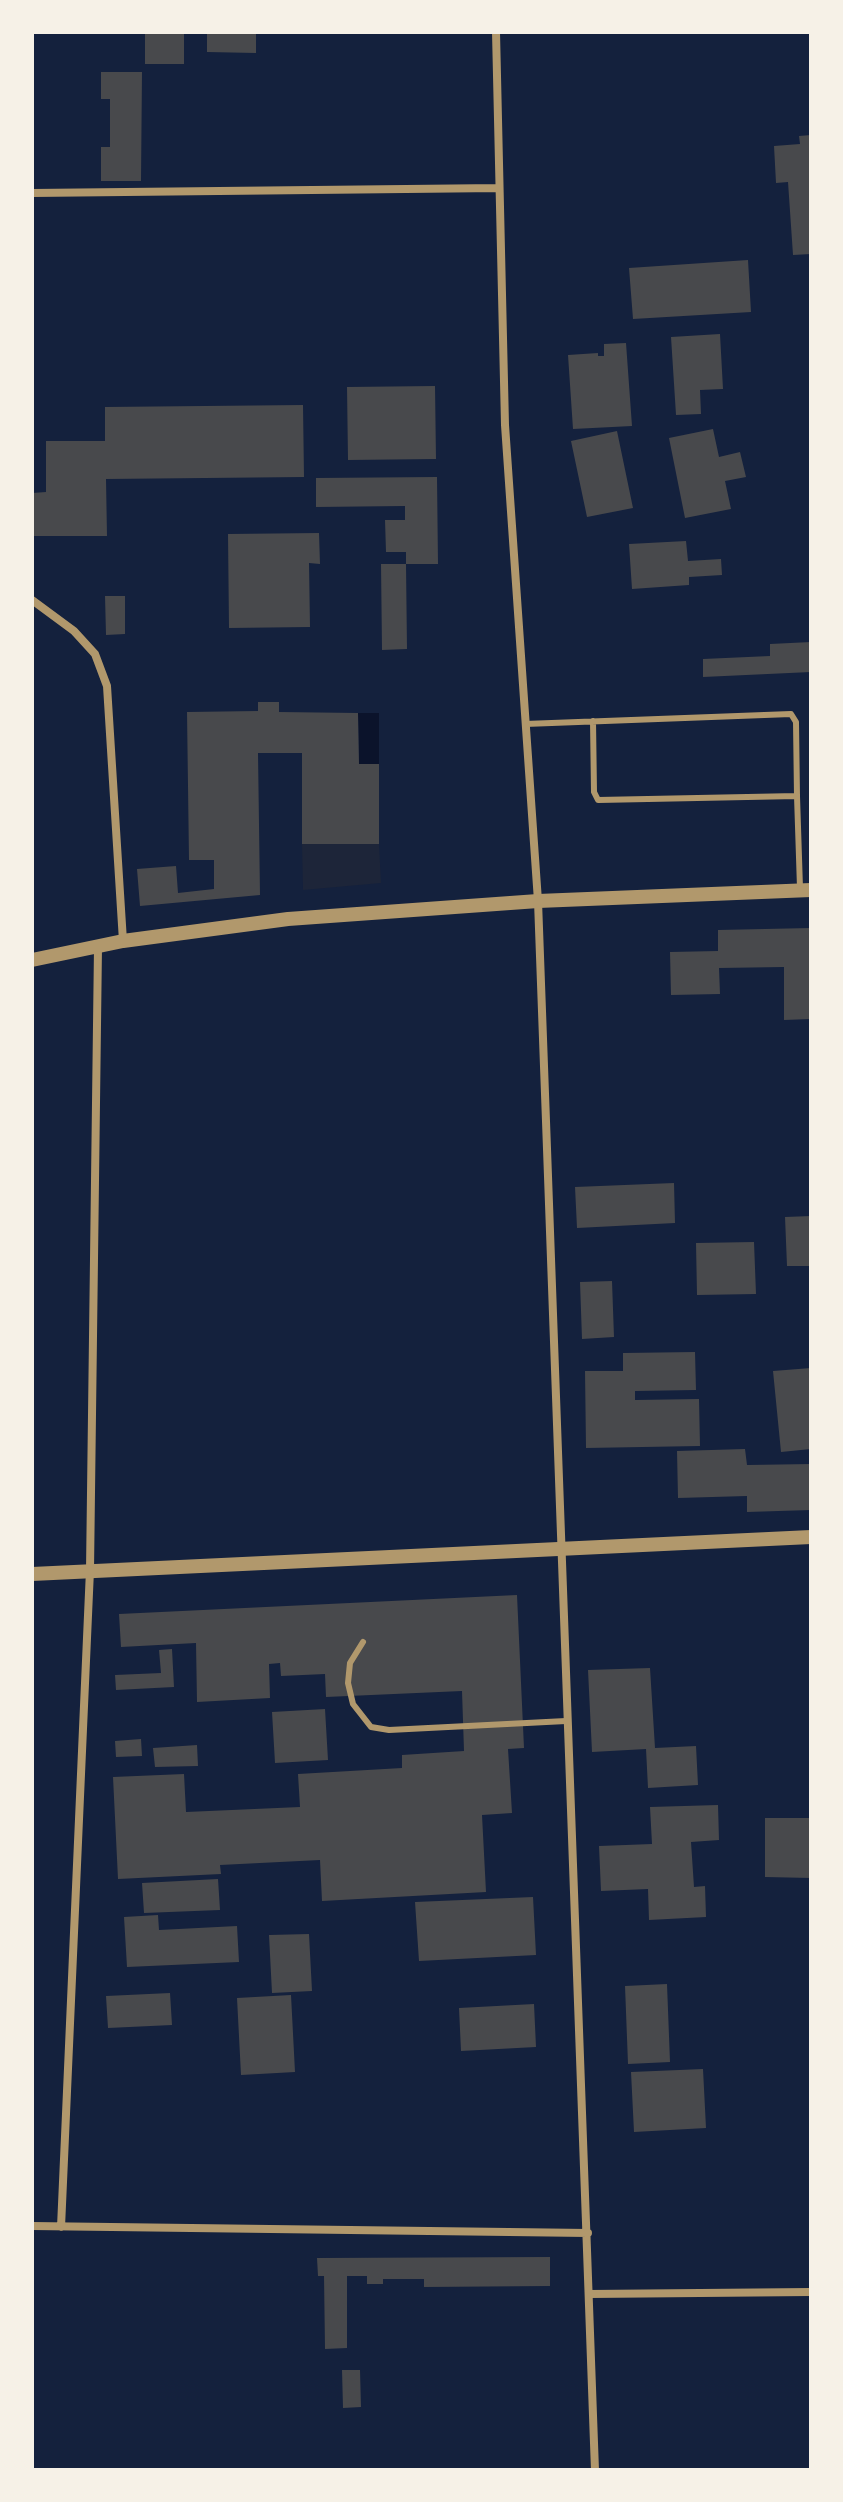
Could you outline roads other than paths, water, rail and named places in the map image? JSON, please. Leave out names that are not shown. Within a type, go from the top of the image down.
[{"type":"street","points":[[496,32],[505,425],[538,901],[559,1547],[595,2470]]},
{"type":"street","points":[[32,193],[499,188]]},
{"type":"street","points":[[32,600],[74,631],[95,654],[107,686],[123,941]]},
{"type":"street","points":[[32,960],[123,941],[288,919],[538,901],[805,890]]},
{"type":"street","points":[[61,2227],[90,1570],[98,947]]},
{"type":"street","points":[[32,1574],[811,1537]]},
{"type":"street","points":[[32,2226],[588,2233]]},
{"type":"street","points":[[589,2294],[811,2292]]},
{"type":"lane","points":[[525,724],[791,714],[796,722],[797,796],[805,890]]},
{"type":"lane","points":[[593,721],[594,792],[598,800],[797,796]]},
{"type":"lane","points":[[363,1642],[350,1663],[348,1683],[353,1704],[371,1727],[389,1730],[566,1721]]}]
